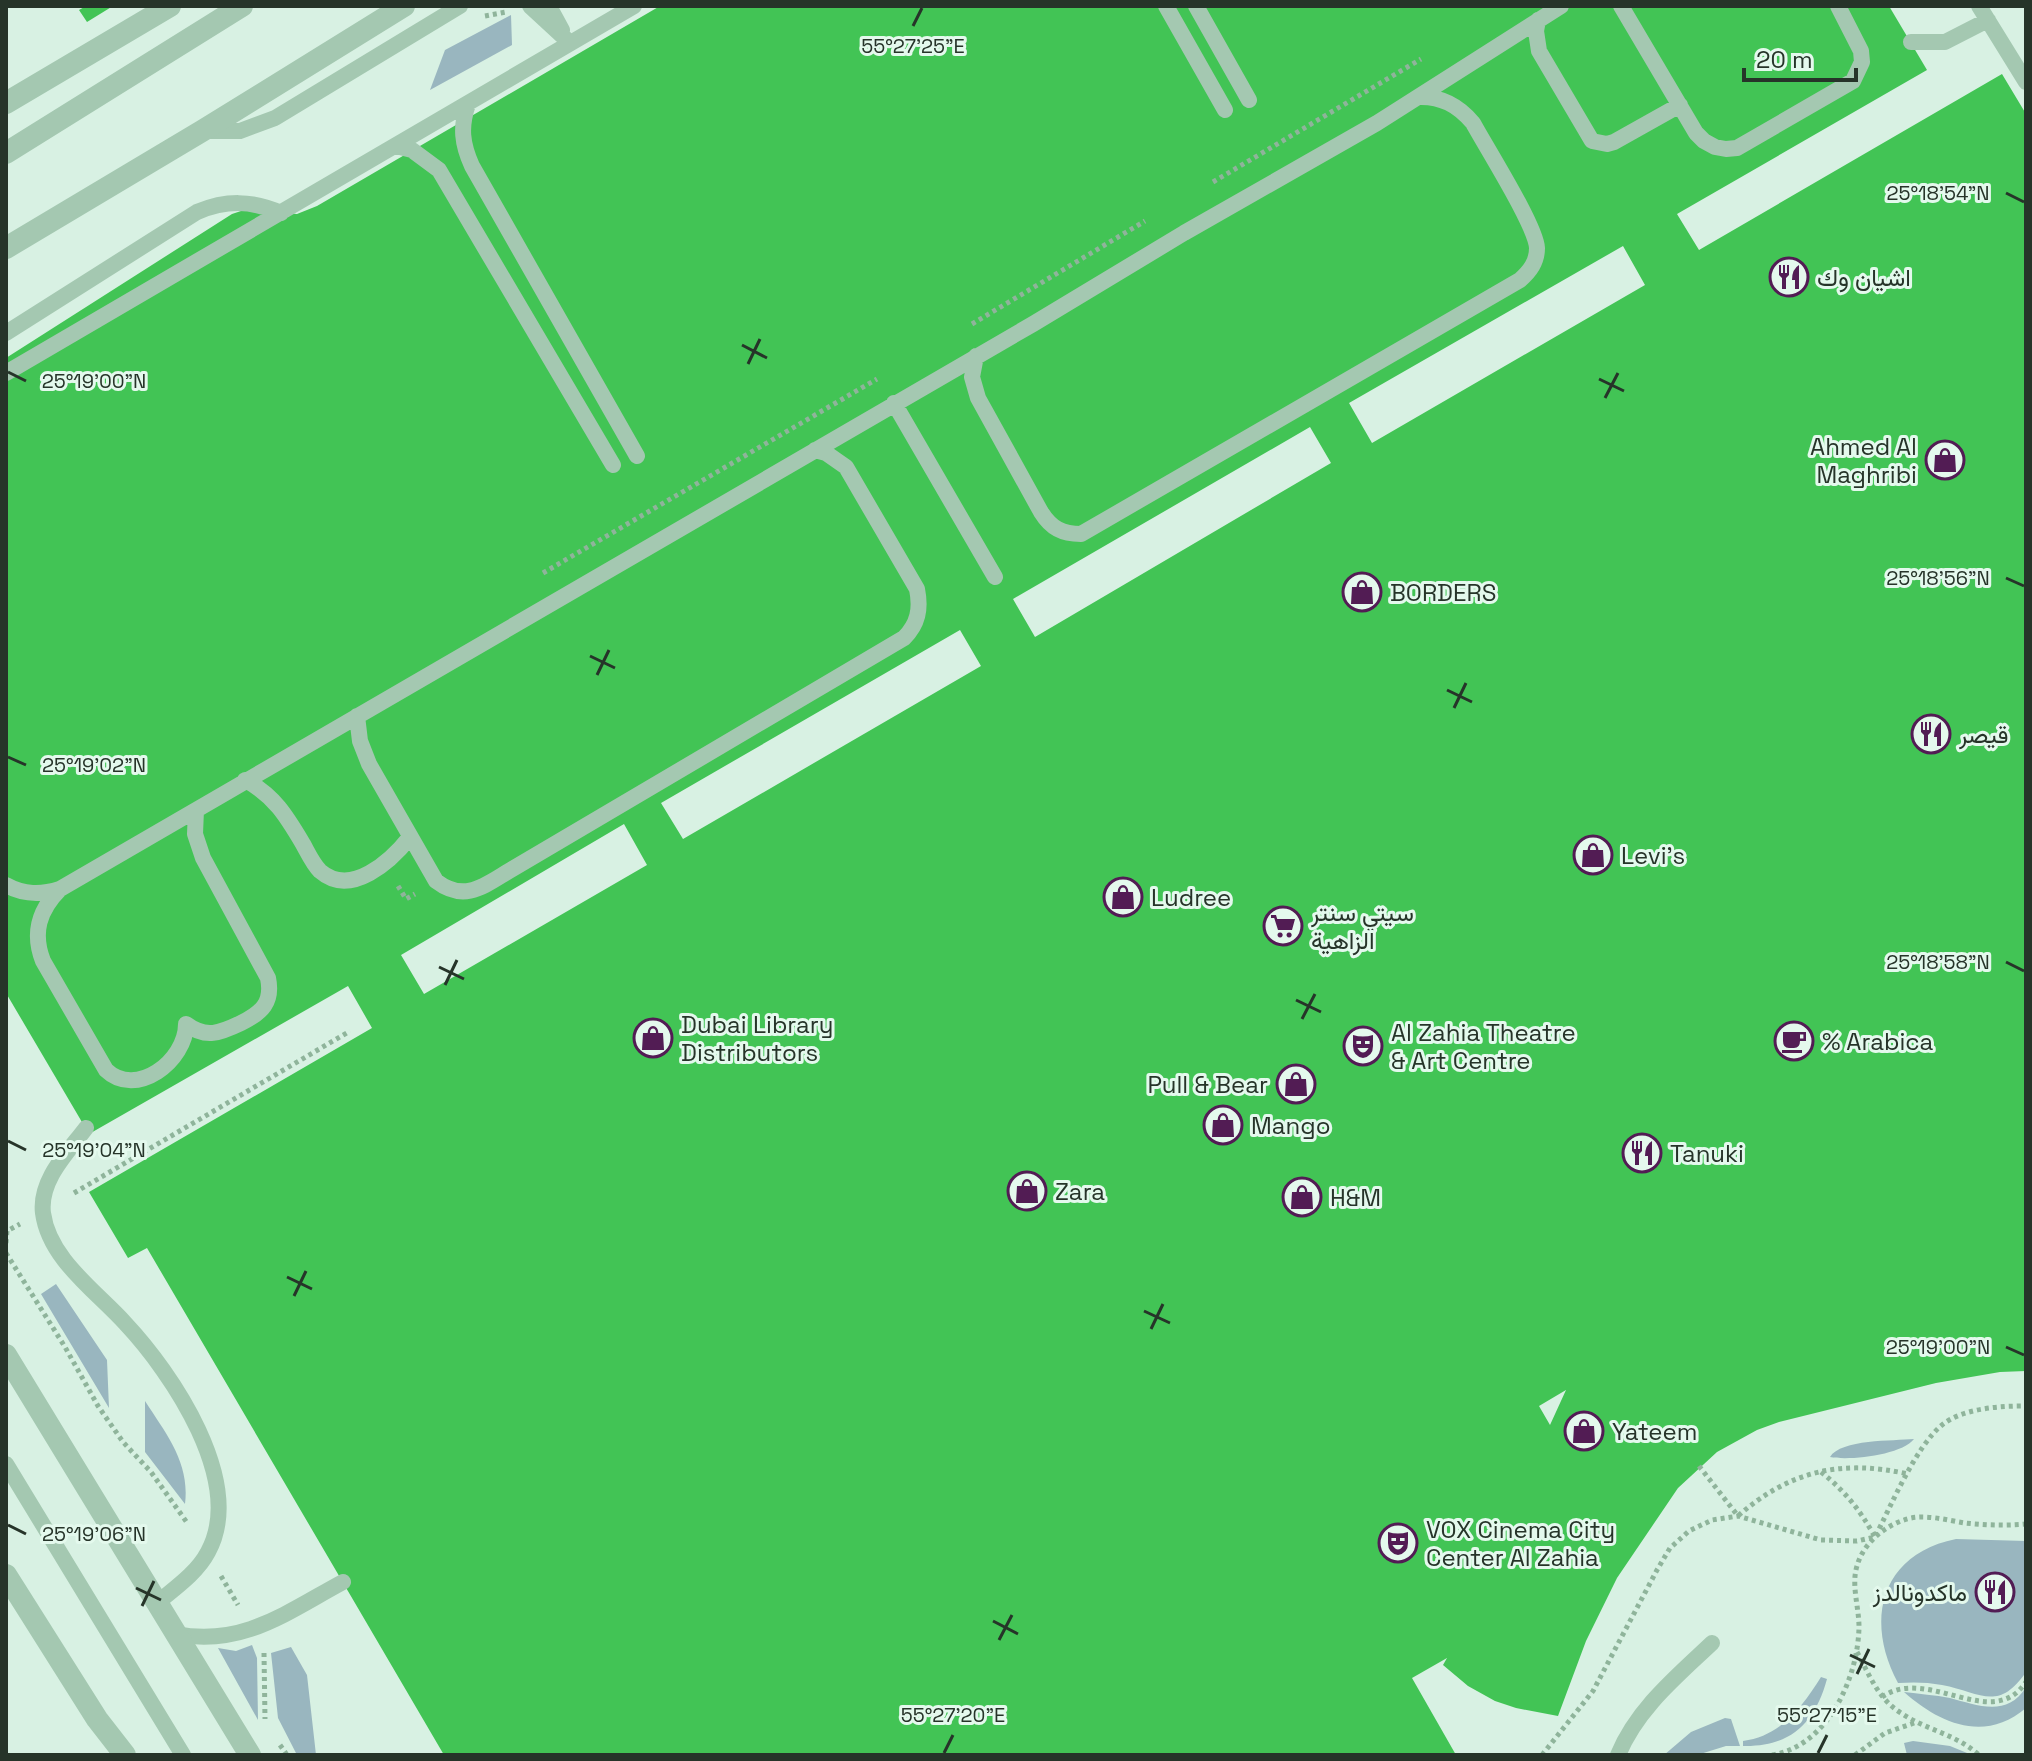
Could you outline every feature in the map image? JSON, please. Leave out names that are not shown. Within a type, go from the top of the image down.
[{"type":"street","points":[[6,103],[170,6]]},
{"type":"street","points":[[6,153],[242,6]]},
{"type":"street","points":[[6,248],[404,6]]},
{"type":"street","points":[[6,1355],[250,1755]]},
{"type":"street","points":[[6,1575],[97,1719],[123,1754]]},
{"type":"lane","points":[[202,131],[240,131],[267,122],[460,6]]},
{"type":"lane","points":[[530,6],[569,42],[549,6]]},
{"type":"lane","points":[[615,6],[624,27]]},
{"type":"lane","points":[[6,373],[634,6]]},
{"type":"lane","points":[[1166,6],[1225,110]]},
{"type":"lane","points":[[1196,6],[1249,100]]},
{"type":"lane","points":[[196,810],[195,834],[203,858],[268,978],[270,991],[265,1008],[222,1033],[206,1034],[186,1024],[179,1052],[164,1068],[135,1081],[119,1080],[106,1070],[38,949],[37,935],[43,909],[60,889],[1377,123],[1561,6]]},
{"type":"lane","points":[[1621,6],[1704,141],[1726,149],[1748,144],[1844,88],[1859,72],[1861,51],[1838,6]]},
{"type":"lane","points":[[1911,42],[1945,42],[1983,13],[2026,82]]},
{"type":"lane","points":[[1538,20],[1539,51],[1592,141],[1614,142],[1680,105]]},
{"type":"lane","points":[[976,356],[972,377],[978,398],[1041,512],[1057,530],[1081,534],[1520,280],[1536,260],[1535,234],[1496,164],[1465,113],[1443,100],[1418,97]]},
{"type":"lane","points":[[468,104],[462,135],[472,166],[637,456]]},
{"type":"lane","points":[[396,146],[427,158],[444,177],[613,465]]},
{"type":"lane","points":[[6,333],[204,209],[230,202],[247,202],[281,213]]},
{"type":"lane","points":[[894,403],[995,577]]},
{"type":"lane","points":[[357,716],[364,753],[436,881],[458,892],[470,892],[481,887],[904,638],[911,631],[919,611],[917,589],[846,467],[826,453],[815,450]]},
{"type":"lane","points":[[245,780],[276,802],[316,866],[330,877],[347,880],[374,871],[410,837]]},
{"type":"lane","points":[[6,885],[31,894],[60,889]]},
{"type":"lane","points":[[86,1128],[45,1188],[43,1211],[48,1233],[60,1254],[153,1356],[196,1426],[208,1458],[219,1506],[218,1522],[208,1552],[193,1572],[157,1603]]},
{"type":"lane","points":[[6,1464],[183,1755]]},
{"type":"lane","points":[[176,1634],[215,1638],[252,1630],[343,1582]]},
{"type":"lane","points":[[1618,1755],[1627,1733],[1644,1709],[1712,1643]]},
{"type":"path","points":[[1208,184],[1426,56]]},
{"type":"path","points":[[971,325],[1157,214]]},
{"type":"path","points":[[531,580],[879,378]]},
{"type":"path","points":[[394,880],[406,899],[436,881]]},
{"type":"path","points":[[6,1243],[7,1231],[350,1031]]},
{"type":"path","points":[[6,1253],[98,1406],[123,1442],[151,1472],[208,1552],[252,1630],[264,1652],[265,1718],[272,1731]]},
{"type":"path","points":[[1772,1755],[1795,1747],[1822,1725],[1843,1692],[1857,1652],[1857,1565],[1932,1434],[1944,1423],[1982,1410],[2026,1406]]},
{"type":"path","points":[[1699,1466],[1738,1516]]},
{"type":"path","points":[[1738,1516],[1776,1488],[1821,1471],[1864,1467],[1908,1474]]},
{"type":"path","points":[[1821,1471],[1843,1489],[1861,1511],[1875,1537]]},
{"type":"path","points":[[1542,1755],[1593,1691],[1670,1548],[1689,1531],[1712,1520],[1738,1516],[1821,1540],[1857,1541],[1875,1537],[1907,1518],[1925,1517],[2008,1526],[2026,1524]]},
{"type":"path","points":[[1857,1652],[1882,1697],[1900,1713],[1968,1745],[1979,1755]]},
{"type":"path","points":[[1882,1697],[1891,1691],[1911,1687],[1943,1691],[1972,1701],[1993,1702],[2007,1699],[2020,1691],[2026,1682]]},
{"type":"path","points":[[1855,1755],[1885,1733],[1918,1722]]},
{"type":"path","points":[[279,1743],[287,1755]]},
{"type":"shaded area","points":[[511,15],[512,45],[430,90],[445,50]]},
{"type":"shaded area","points":[[56,1284],[107,1360],[109,1408],[41,1294]]},
{"type":"shaded area","points":[[145,1401],[169,1438],[180,1462],[186,1489],[185,1504],[145,1452]]},
{"type":"shaded area","points":[[1914,1439],[1908,1445],[1875,1456],[1830,1457],[1836,1451],[1856,1444]]},
{"type":"shaded area","points":[[1956,1539],[2026,1541],[2026,1672],[2016,1685],[1997,1696],[1978,1695],[1936,1684],[1898,1683],[1888,1659],[1882,1636],[1882,1614],[1886,1593],[1896,1575],[1911,1559],[1931,1547]]},
{"type":"shaded area","points":[[252,1645],[257,1658],[258,1720],[218,1648],[236,1651]]},
{"type":"shaded area","points":[[291,1647],[307,1675],[316,1755],[297,1755],[278,1718],[271,1653]]},
{"type":"shaded area","points":[[1821,1677],[1827,1679],[1822,1695],[1808,1720],[1798,1729],[1775,1742],[1743,1746],[1743,1741],[1769,1733],[1789,1718]]},
{"type":"shaded area","points":[[2026,1687],[2026,1708],[2010,1719],[1979,1727],[1963,1725],[1932,1713],[1904,1692],[1991,1707],[2010,1703]]},
{"type":"shaded area","points":[[1725,1718],[1731,1719],[1740,1746],[1726,1746],[1697,1755],[1664,1755],[1691,1732]]},
{"type":"shaded area","points":[[1913,1741],[1950,1746],[1972,1755],[1907,1755],[1904,1743]]},
{"type":"building","points":[[86,6],[113,6],[87,22],[79,10]]},
{"type":"building","name":"سيتي سنتر الزاهية","points":[[660,6],[1889,6],[1927,70],[1677,214],[1699,250],[2002,74],[2026,114],[2026,1371],[2000,1372],[1936,1383],[1779,1422],[1717,1452],[1678,1488],[1617,1578],[1586,1641],[1558,1716],[1495,1701],[1468,1686],[1443,1665],[1447,1658],[1412,1678],[1456,1755],[444,1755],[147,1248],[128,1258],[89,1192],[372,1028],[348,986],[89,1134],[6,993],[6,358],[232,214],[244,210],[297,214],[317,206]],"holes":[[[1623,246],[1645,285],[1372,443],[1349,403]],[[1310,427],[1331,463],[1035,637],[1013,599]],[[960,630],[981,666],[683,839],[661,803]],[[624,824],[647,865],[424,994],[401,955]],[[1566,1390],[1550,1425],[1539,1406]]]},
{"type":"place","name":"اشيان وك","points":[[1789,277]]},
{"type":"place","name":"Ahmed Al Maghribi","points":[[1945,460]]},
{"type":"place","name":"BORDERS","points":[[1362,592]]},
{"type":"place","name":"قيصر","points":[[1931,734]]},
{"type":"place","name":"Levi's","points":[[1593,855]]},
{"type":"place","name":"Ludree","points":[[1123,897]]},
{"type":"place","name":"سيتي سنتر الزاهية","points":[[1283,926]]},
{"type":"place","name":"Dubai Library Distributors","points":[[653,1038]]},
{"type":"place","name":"% Arabica","points":[[1794,1041]]},
{"type":"place","name":"Al Zahia Theatre & Art Centre","points":[[1363,1046]]},
{"type":"place","name":"Pull & Bear","points":[[1296,1084]]},
{"type":"place","name":"Mango","points":[[1223,1125]]},
{"type":"place","name":"Tanuki","points":[[1642,1153]]},
{"type":"place","name":"Zara","points":[[1027,1191]]},
{"type":"place","name":"H&M","points":[[1302,1197]]},
{"type":"place","name":"Yateem","points":[[1584,1431]]},
{"type":"place","name":"VOX Cinema City Center Al Zahia","points":[[1398,1543]]},
{"type":"place","name":"ماكدونالدز","points":[[1995,1592]]}]
